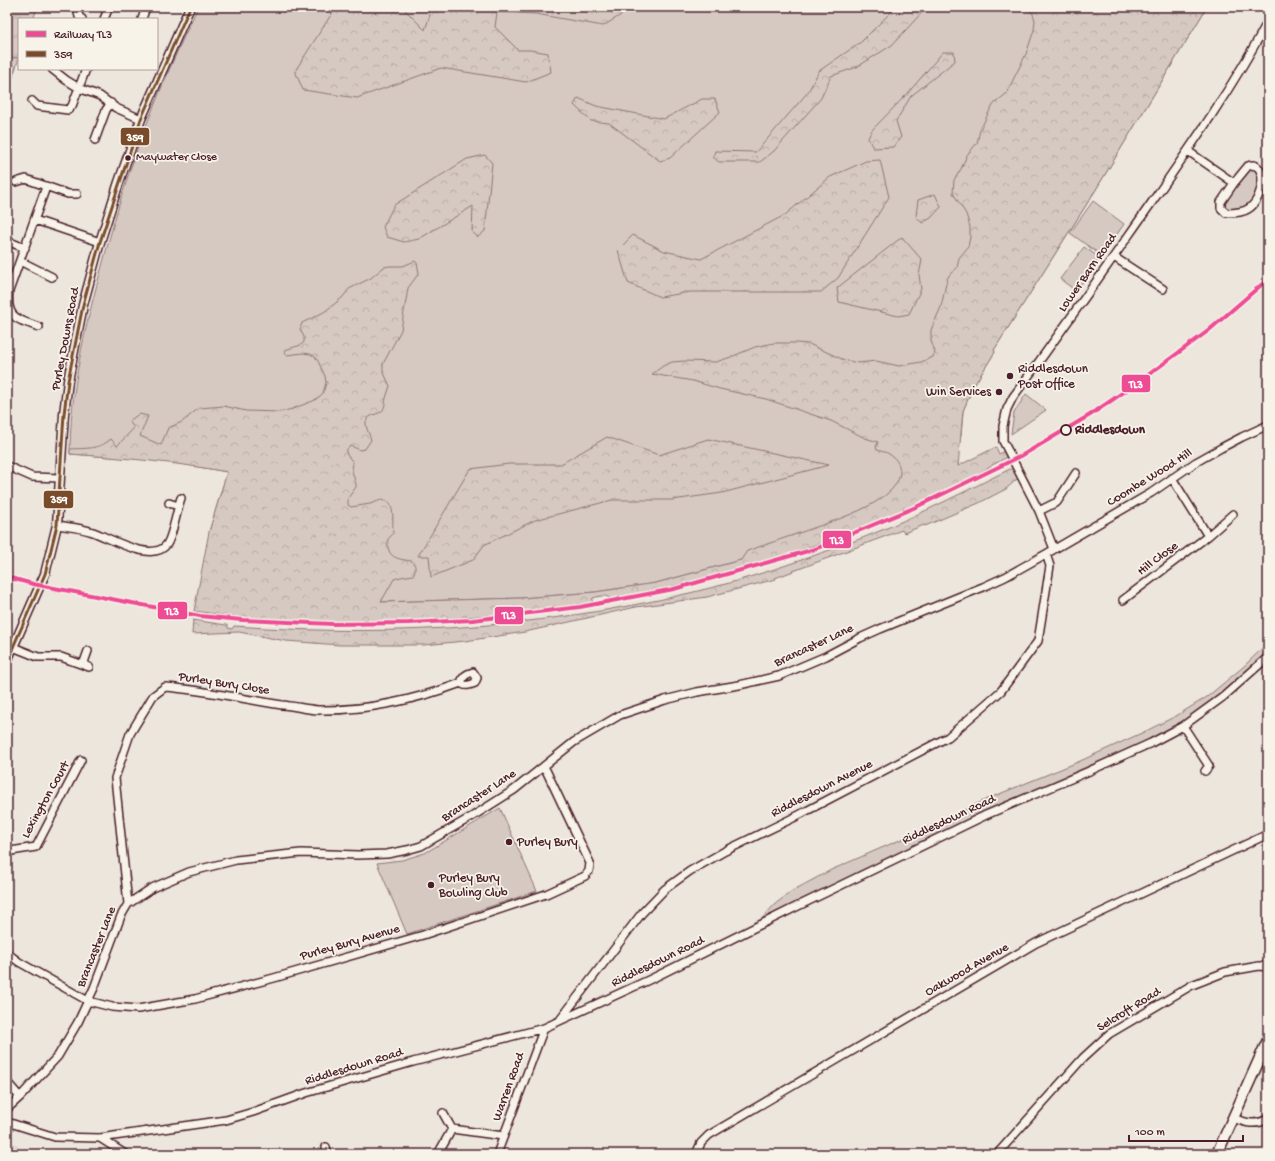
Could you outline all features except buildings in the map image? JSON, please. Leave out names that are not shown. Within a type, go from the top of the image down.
[{"type":"main road","points":[[1217,1154],[1268,1040]]},
{"type":"street","points":[[104,18],[109,7]]},
{"type":"street","points":[[142,18],[146,7]]},
{"type":"street","name":"Purley Downs Road","points":[[7,661],[45,574],[57,526],[64,414],[68,381],[83,305],[100,242],[141,119],[190,7]]},
{"type":"street","points":[[78,12],[80,18]]},
{"type":"street","name":"Lower Barn Road","points":[[1054,549],[1039,511],[1003,441],[1003,426],[1007,409],[1188,152],[1251,52],[1268,21]]},
{"type":"street","points":[[53,70],[80,88],[100,96],[116,108],[141,119]]},
{"type":"street","points":[[32,101],[37,106],[68,110],[72,106],[80,88],[86,70]]},
{"type":"street","points":[[96,140],[106,110],[111,103]]},
{"type":"street","points":[[1188,152],[1234,183]]},
{"type":"street","points":[[1251,164],[1256,166],[1261,172],[1263,184],[1260,195],[1254,204],[1248,209],[1242,211],[1226,213],[1221,208],[1221,202],[1234,183],[1251,164]]},
{"type":"street","points":[[16,182],[26,179],[68,194],[77,194]]},
{"type":"street","points":[[39,327],[17,320],[12,316],[8,301],[10,279],[20,261],[46,187]]},
{"type":"street","points":[[35,220],[100,242]]},
{"type":"street","points":[[7,241],[25,248]]},
{"type":"street","points":[[1114,257],[1162,290]]},
{"type":"street","points":[[20,261],[52,277]]},
{"type":"street","name":"Coombe Wood Hill","points":[[1046,554],[1151,493],[1172,478],[1221,448],[1268,425]]},
{"type":"street","points":[[7,466],[32,477],[60,478]]},
{"type":"street","points":[[1039,511],[1057,502],[1076,473]]},
{"type":"street","points":[[1172,478],[1208,536]]},
{"type":"street","points":[[57,526],[92,531],[135,549],[149,552],[159,550],[167,545],[181,498]]},
{"type":"street","points":[[168,503],[178,506]]},
{"type":"street","name":"Hill Close","points":[[1123,600],[1208,536],[1233,514]]},
{"type":"street","name":"Brancaster Lane","points":[[7,1109],[58,1056],[78,1022],[88,1000],[121,916],[128,904],[152,888],[189,872],[236,860],[302,852],[358,855],[387,854],[421,846],[514,790],[574,742],[620,715],[665,700],[697,692],[780,676],[820,659],[880,628],[1005,577],[1046,554]]},
{"type":"street","name":"Riddlesdown Avenue","points":[[558,1022],[642,913],[665,889],[690,871],[725,851],[793,818],[948,736],[1001,691],[1038,641],[1050,566],[1046,554]]},
{"type":"street","points":[[13,647],[38,657],[61,657],[86,666],[88,651]]},
{"type":"street","name":"Riddlesdown Road","points":[[7,1122],[55,1137],[100,1138],[226,1120],[306,1093],[413,1062],[544,1028],[653,978],[972,822],[1087,772],[1183,726],[1223,697],[1268,657]]},
{"type":"street","name":"Purley Bury Close","points":[[128,904],[115,778],[130,734],[153,696],[164,687],[187,689],[316,710],[344,710],[399,702],[440,691],[461,683]]},
{"type":"street","points":[[1183,726],[1208,766]]},
{"type":"street","name":"Lexington Court","points":[[7,853],[36,847],[81,760]]},
{"type":"street","name":"Purley Bury Avenue","points":[[7,953],[19,962],[88,1000],[112,1007],[138,1009],[195,999],[274,978],[423,935],[546,894],[585,876],[590,871],[590,863],[544,766]]},
{"type":"street","name":"Oakwood Avenue","points":[[696,1154],[701,1143],[708,1135],[1036,943],[1268,834]]},
{"type":"street","name":"Selcroft Road","points":[[997,1154],[1082,1058],[1109,1034],[1192,985],[1224,972],[1259,966],[1268,967]]},
{"type":"street","name":"Warren Road","points":[[497,1154],[544,1028]]},
{"type":"street","points":[[7,1082],[20,1097]]},
{"type":"street","points":[[443,1113],[452,1129]]},
{"type":"street","points":[[1233,1118],[1253,1124],[1268,1120]]},
{"type":"street","points":[[452,1129],[503,1136]]},
{"type":"street","points":[[438,1154],[452,1129]]},
{"type":"street","points":[[100,1138],[125,1154]]},
{"type":"shaded area","points":[[7,1137],[27,1154],[7,1154]]},
{"type":"green space","points":[[7,7],[38,7],[33,18],[18,18],[18,58],[7,57]]},
{"type":"green space","points":[[198,7],[1207,7],[1095,191],[994,350],[995,352],[973,387],[963,411],[961,436],[930,482],[741,560],[656,583],[595,592],[522,598],[381,602],[209,532],[227,472],[182,464],[140,459],[70,454],[73,406],[84,335],[112,229],[141,139],[166,78]]},
{"type":"green space","points":[[336,7],[402,7],[425,30],[430,15],[426,7],[620,7],[621,15],[603,26],[536,14],[497,12],[495,27],[518,50],[548,53],[551,72],[526,82],[441,68],[357,98],[303,90],[295,71]]},
{"type":"green space","points":[[896,7],[927,7],[892,45],[857,67],[831,76],[821,98],[774,151],[760,162],[719,162],[713,157],[715,151],[756,152],[808,92],[819,71],[861,42]]},
{"type":"green space","points":[[1027,7],[1207,7],[1095,191],[994,350],[995,352],[973,387],[963,411],[958,466],[996,447],[999,454],[1004,451],[1006,456],[1005,458],[940,493],[906,509],[838,537],[732,572],[611,599],[607,596],[600,596],[593,598],[592,602],[551,608],[429,620],[348,622],[248,618],[194,611],[209,532],[227,472],[168,463],[70,454],[70,449],[97,447],[111,439],[117,446],[134,428],[129,421],[139,414],[148,416],[140,436],[161,445],[168,428],[182,422],[199,408],[224,406],[246,411],[280,412],[313,401],[323,393],[326,383],[325,376],[317,359],[310,354],[303,353],[287,355],[285,352],[285,350],[301,345],[304,342],[304,337],[300,329],[302,323],[324,312],[342,298],[349,289],[371,278],[384,267],[403,266],[415,261],[417,263],[419,273],[408,288],[401,330],[383,364],[383,371],[390,386],[383,410],[366,421],[366,427],[371,440],[365,449],[360,450],[351,446],[346,451],[347,455],[353,462],[352,471],[356,484],[356,487],[348,498],[348,505],[351,507],[370,504],[381,500],[389,502],[393,513],[393,534],[388,539],[389,550],[391,554],[397,558],[412,561],[415,566],[413,575],[394,579],[381,602],[522,598],[595,592],[656,583],[741,560],[747,551],[843,518],[859,511],[887,494],[896,484],[900,473],[898,464],[891,455],[877,450],[876,447],[878,442],[865,438],[831,421],[766,399],[720,389],[693,381],[652,374],[663,366],[672,362],[716,362],[755,347],[774,343],[809,344],[844,360],[858,363],[876,361],[899,366],[921,362],[933,357],[935,352],[931,341],[931,330],[941,307],[947,279],[957,268],[959,258],[968,247],[970,237],[970,227],[966,214],[953,193],[954,180],[967,155],[977,143],[980,130],[991,108],[1006,94],[1026,54],[1034,30],[1035,20],[1033,14]]},
{"type":"green space","points":[[943,52],[954,52],[955,61],[911,96],[896,121],[901,137],[893,147],[873,148],[868,138],[872,130],[908,93]]},
{"type":"green space","points":[[7,57],[18,58],[18,61],[7,94]]},
{"type":"green space","points":[[578,98],[596,106],[664,119],[702,99],[715,99],[720,112],[670,158],[660,161],[609,123],[591,121],[574,105]]},
{"type":"green space","points":[[485,155],[492,163],[485,231],[478,237],[472,232],[473,206],[419,239],[404,242],[387,237],[383,227],[394,205],[467,159]]},
{"type":"green space","points":[[880,160],[889,197],[838,278],[821,292],[690,292],[660,297],[628,283],[618,250],[633,235],[664,251],[701,259],[785,215],[830,177],[866,161]]},
{"type":"green space","points":[[1250,168],[1256,170],[1258,174],[1259,184],[1255,198],[1249,205],[1242,209],[1234,210],[1226,207],[1224,200]]},
{"type":"green space","points":[[935,194],[941,207],[931,218],[922,223],[916,216],[918,200]]},
{"type":"green space","points":[[1093,201],[1124,224],[1102,256],[1070,233]]},
{"type":"green space","points":[[902,237],[922,260],[919,275],[921,289],[909,314],[898,316],[839,302],[837,288]]},
{"type":"green space","points":[[1084,247],[1100,258],[1076,291],[1060,279]]},
{"type":"green space","points":[[1026,394],[1046,410],[1011,434],[1014,413]]},
{"type":"green space","points":[[607,437],[659,455],[708,439],[829,465],[722,493],[672,500],[612,500],[535,520],[484,545],[473,560],[431,577],[429,556],[418,556],[470,469],[509,464],[561,464]]},
{"type":"green space","points":[[1010,469],[1014,469],[1021,480],[1017,479],[1006,489],[979,503],[925,526],[924,525],[904,533],[902,530],[775,578],[776,579],[707,597],[636,607],[525,632],[465,641],[424,645],[340,645],[286,641],[239,632],[192,634],[193,620],[226,625],[228,628],[232,629],[234,626],[358,631],[419,629],[480,626],[541,620],[601,611],[662,599],[722,585],[752,576],[797,562],[863,538],[927,510]]},
{"type":"green space","points":[[1268,643],[1268,652],[1221,694],[1181,723],[1149,740],[984,811],[759,922],[774,905],[792,891],[831,870],[925,829],[987,799],[1078,762],[1176,716],[1207,697],[1243,667]]},
{"type":"green space","points":[[500,808],[537,891],[407,934],[377,863],[402,860],[425,853]]},
{"type":"rail line","name":"TL3","points":[[7,577],[33,584],[200,616],[242,620],[333,624],[473,620],[580,607],[674,589],[815,549],[916,507],[1021,456],[1090,415],[1137,383],[1208,331],[1268,279]]},
{"type":"transit line","name":"359","points":[[7,661],[45,574],[57,525],[64,414],[68,381],[83,305],[100,242],[141,119],[190,7]]},
{"type":"place","name":"Maywater Close","points":[[128,158]]},
{"type":"place","name":"Riddlesdown Post Office","points":[[1010,376]]},
{"type":"place","name":"Win Services","points":[[999,392]]},
{"type":"place","name":"Riddlesdown","points":[[1066,430]]},
{"type":"place","name":"Purley Bury","points":[[509,842]]},
{"type":"place","name":"Purley Bury Bowling Club","points":[[431,885]]}]
